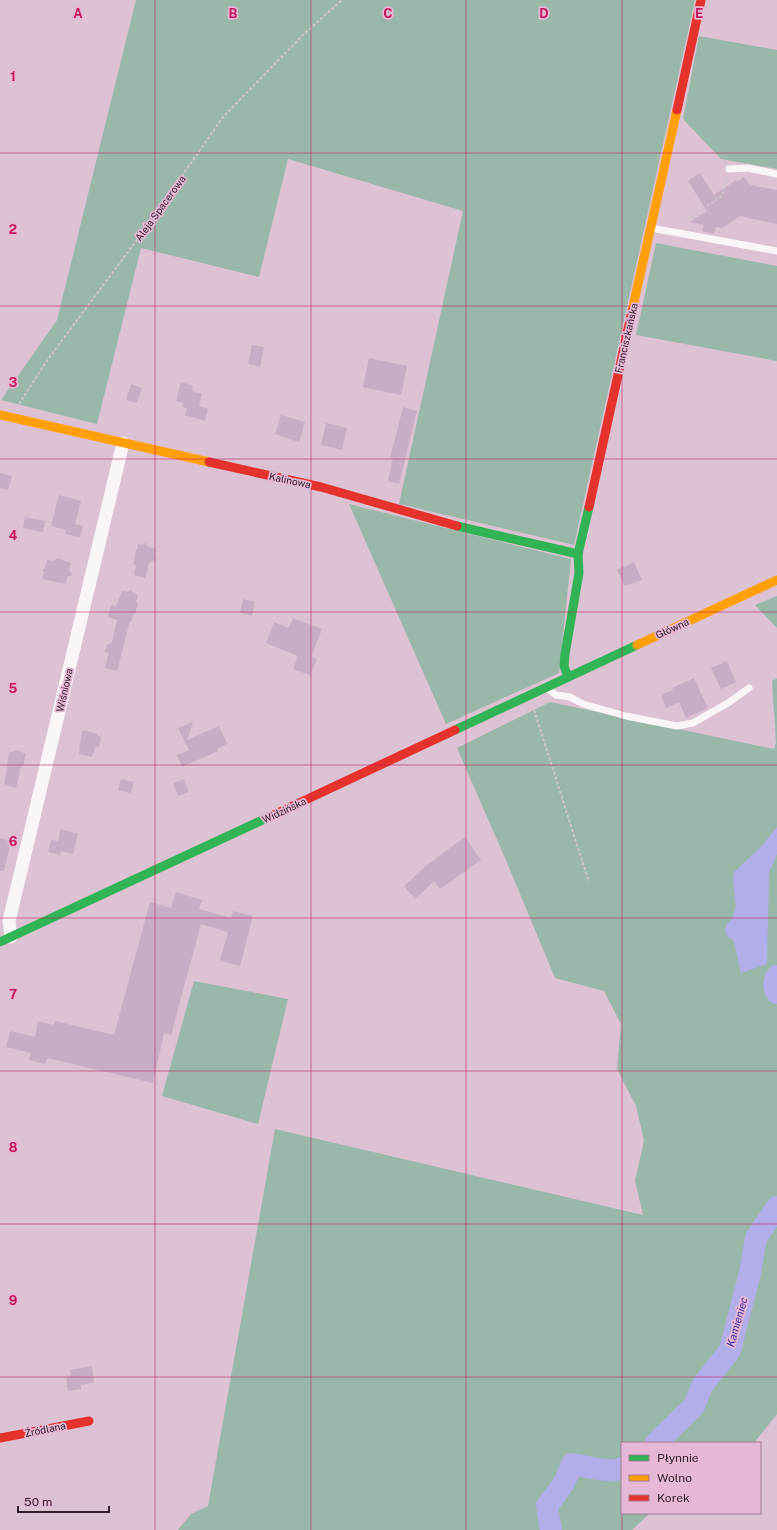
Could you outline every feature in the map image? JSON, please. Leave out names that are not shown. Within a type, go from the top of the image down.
[{"type":"street","name":"Franciszkańska","points":[[568,677],[564,666],[579,573],[578,554],[701,0]]},
{"type":"street","name":"Kalinowa","points":[[0,415],[321,487],[448,524],[578,554]]},
{"type":"street","name":"Wiśniowa","points":[[6,939],[9,920],[123,443]]},
{"type":"street","name":"Główna","points":[[568,677],[777,580]]},
{"type":"street","name":"Widzińska","points":[[6,939],[568,677]]},
{"type":"street","name":"Źródlana","points":[[0,1438],[89,1421]]},
{"type":"lane","points":[[729,169],[748,168],[777,174]]},
{"type":"lane","points":[[651,228],[777,251]]},
{"type":"lane","points":[[547,687],[556,695],[570,697],[583,704],[626,716],[677,726],[693,723],[728,704],[749,688]]},
{"type":"path","name":"Aleja Spacerowa","points":[[11,417],[46,362],[145,229],[223,118],[304,34],[342,0]]},
{"type":"path","points":[[669,232],[722,196],[729,169]]},
{"type":"path","points":[[529,696],[588,882]]},
{"type":"green space","points":[[136,0],[695,0],[574,545],[399,504],[463,211],[288,159],[259,277],[141,248],[97,424],[1,400],[57,320]]},
{"type":"green space","points":[[699,36],[777,50],[777,169],[721,159],[683,119]]},
{"type":"green space","points":[[656,243],[777,266],[777,361],[636,335]]},
{"type":"green space","points":[[349,504],[571,559],[559,673],[446,724]]},
{"type":"green space","points":[[777,596],[777,628],[755,605]]},
{"type":"green space","points":[[777,678],[777,1414],[755,1442],[621,1442],[621,1514],[649,1514],[632,1530],[178,1530],[191,1514],[208,1506],[275,1129],[643,1215],[635,1181],[644,1141],[636,1106],[617,1069],[621,1024],[604,991],[555,978],[457,748],[550,702],[774,749],[776,743],[772,681]]},
{"type":"green space","points":[[194,981],[288,999],[258,1124],[162,1096]]},
{"type":"shaded area","points":[[777,827],[777,854],[769,873],[767,964],[741,973],[734,941],[727,936],[725,930],[727,924],[733,917],[736,907],[733,881],[734,872],[760,848]]},
{"type":"building","points":[[700,173],[714,195],[736,180],[737,182],[744,177],[750,185],[777,190],[777,224],[740,216],[722,228],[716,227],[714,234],[702,231],[704,225],[690,222],[707,211],[688,181]]},
{"type":"building","points":[[252,345],[264,347],[260,367],[248,364]]},
{"type":"building","points":[[369,358],[407,366],[401,395],[363,387]]},
{"type":"building","points":[[181,382],[193,386],[192,391],[202,394],[199,406],[208,409],[205,421],[185,415],[187,408],[182,407],[183,403],[176,401]]},
{"type":"building","points":[[131,384],[142,388],[137,403],[126,400]]},
{"type":"building","points":[[403,407],[417,411],[399,484],[388,481],[393,458],[390,458]]},
{"type":"building","points":[[281,415],[305,422],[299,442],[275,434]]},
{"type":"building","points":[[326,423],[347,428],[342,450],[321,445]]},
{"type":"building","points":[[0,473],[12,476],[8,490],[0,488]]},
{"type":"building","points":[[59,495],[81,501],[75,524],[83,526],[80,537],[65,534],[66,530],[51,526]]},
{"type":"building","points":[[25,517],[45,521],[43,532],[23,528]]},
{"type":"building","points":[[146,543],[148,547],[156,549],[154,555],[156,559],[149,563],[145,578],[134,575],[136,565],[133,564],[138,544],[142,545]]},
{"type":"building","points":[[58,558],[71,563],[69,570],[73,575],[67,577],[66,584],[42,579],[44,572],[42,570],[45,568],[47,560],[53,561]]},
{"type":"building","points":[[634,562],[642,580],[625,586],[617,570]]},
{"type":"building","points":[[131,590],[133,593],[138,595],[136,602],[138,603],[135,614],[133,614],[132,621],[130,621],[117,671],[105,668],[109,653],[105,652],[107,645],[112,642],[117,620],[108,617],[111,605],[116,606],[122,591],[128,592]]},
{"type":"building","points":[[243,599],[255,602],[252,616],[240,613]]},
{"type":"building","points":[[293,618],[322,629],[311,657],[317,659],[310,675],[293,669],[298,656],[266,643],[274,622],[289,628]]},
{"type":"building","points":[[727,661],[736,682],[721,689],[711,668]]},
{"type":"building","points":[[694,678],[708,708],[686,718],[679,702],[666,708],[661,695]]},
{"type":"building","points":[[193,722],[187,740],[219,726],[227,744],[217,749],[218,751],[182,767],[177,755],[189,750],[178,728]]},
{"type":"building","points":[[83,730],[98,734],[98,736],[101,737],[99,747],[96,746],[92,757],[79,754]]},
{"type":"building","points":[[17,750],[26,754],[23,766],[21,766],[16,788],[4,785],[9,753]]},
{"type":"building","points":[[121,779],[134,782],[131,793],[118,790]]},
{"type":"building","points":[[184,779],[189,792],[178,796],[173,783]]},
{"type":"building","points":[[61,829],[78,834],[73,854],[61,851],[60,855],[48,852],[51,840],[58,841]]},
{"type":"building","points":[[465,837],[481,860],[440,889],[434,881],[415,899],[404,886],[424,867]]},
{"type":"building","points":[[0,838],[11,841],[4,871],[0,871]]},
{"type":"building","points":[[176,892],[202,900],[199,909],[231,918],[233,911],[253,916],[240,966],[220,961],[228,932],[201,924],[171,1035],[164,1033],[153,1083],[47,1058],[45,1064],[29,1060],[31,1053],[6,1047],[10,1031],[35,1037],[38,1021],[54,1025],[55,1021],[114,1035],[150,902],[171,908]]},
{"type":"building","points":[[92,1366],[94,1382],[81,1385],[81,1389],[68,1391],[66,1377],[71,1376],[70,1370]]},
{"type":"waterway","name":"Kamieniec","points":[[777,976],[774,985],[777,993]]},
{"type":"waterway","name":"Kamieniec","points":[[657,1442],[694,1406],[702,1386],[730,1350],[750,1273],[756,1238],[777,1207]]},
{"type":"waterway","name":"Kamieniec","points":[[551,1530],[547,1506],[564,1483],[572,1464],[605,1470],[621,1468]]},
{"type":"traffic: fast","points":[[568,677],[564,666],[565,654],[579,573],[578,554],[589,507]]},
{"type":"traffic: fast","points":[[457,526],[578,554]]},
{"type":"traffic: fast","points":[[455,730],[637,645]]},
{"type":"traffic: fast","points":[[0,942],[269,817]]},
{"type":"traffic: slow","points":[[632,311],[677,110]]},
{"type":"traffic: slow","points":[[0,415],[209,462]]},
{"type":"traffic: slow","points":[[637,645],[777,580]]},
{"type":"traffic: jam","points":[[677,110],[701,0]]},
{"type":"traffic: jam","points":[[589,507],[632,311]]},
{"type":"traffic: jam","points":[[209,462],[321,487],[457,526]]},
{"type":"traffic: jam","points":[[269,817],[455,730]]},
{"type":"traffic: jam","points":[[0,1438],[89,1421]]}]
